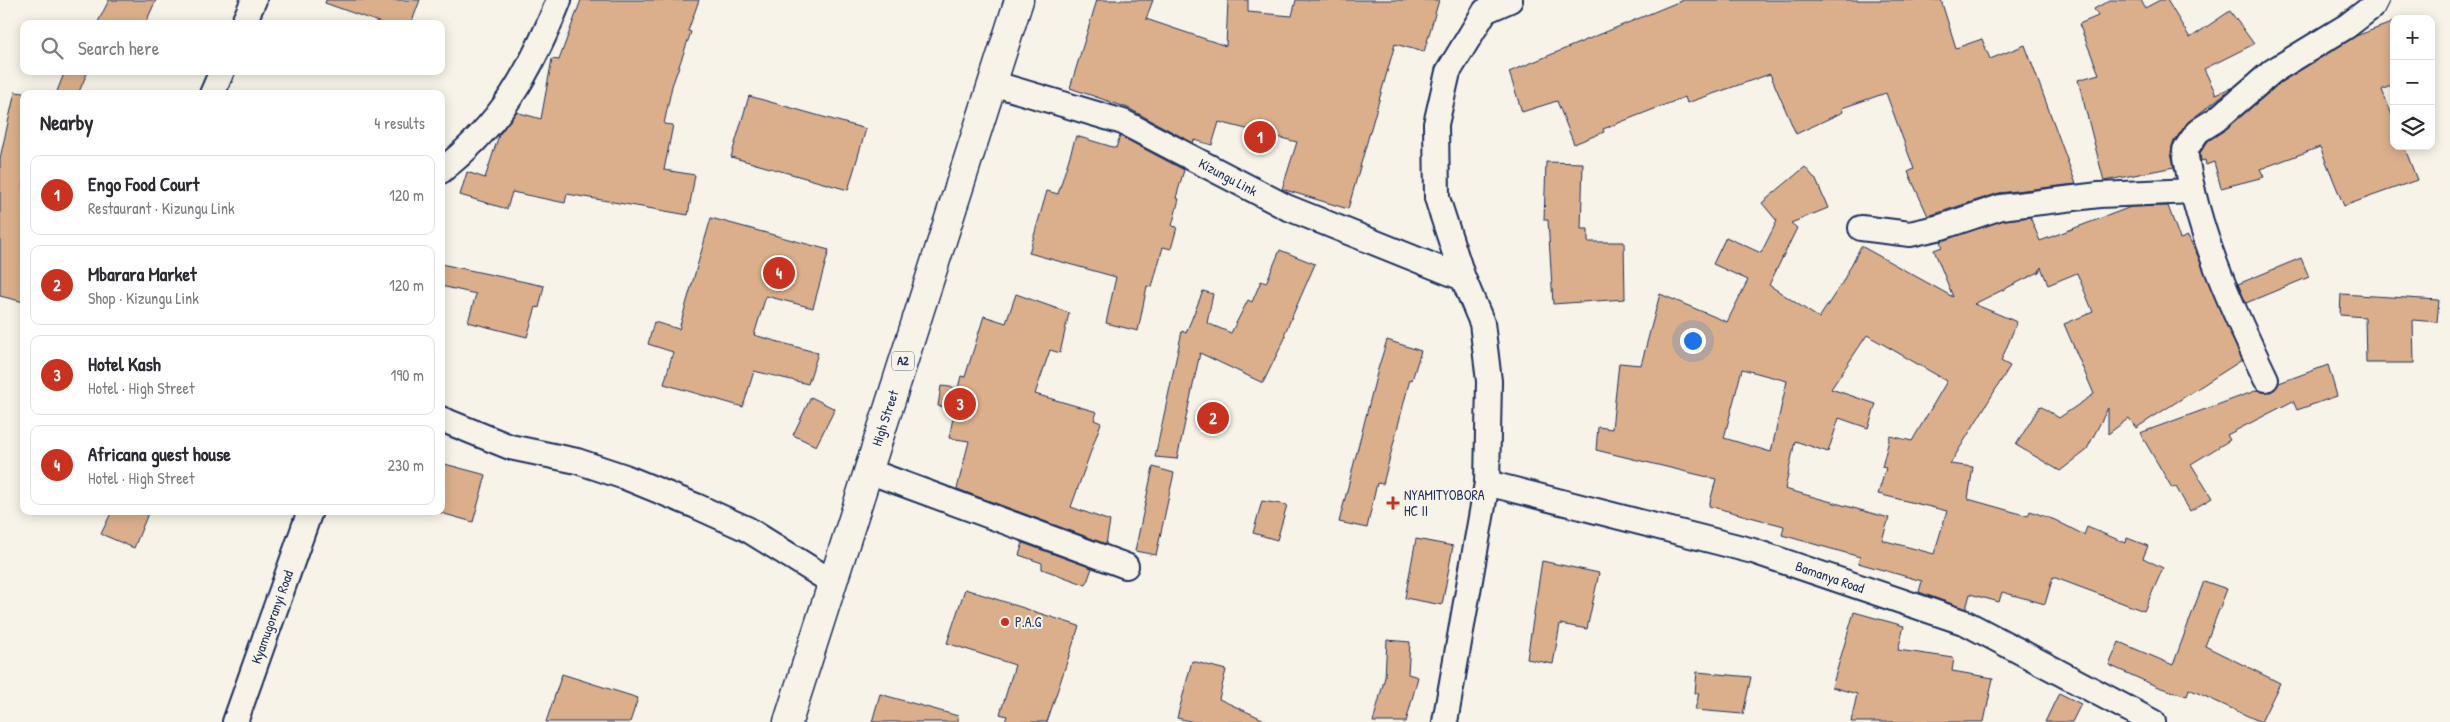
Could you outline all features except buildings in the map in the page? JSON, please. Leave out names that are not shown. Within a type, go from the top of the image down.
[{"type":"main road","name":"High Street","points":[[788,722],[1019,0]]},
{"type":"street","points":[[245,20],[254,0]]},
{"type":"street","points":[[445,168],[482,134],[516,91],[541,46],[559,0]]},
{"type":"street","points":[[1445,722],[1487,483],[1489,381],[1482,322],[1463,278],[1437,198],[1436,124],[1448,72],[1486,6],[1510,0]]},
{"type":"street","points":[[2266,379],[2231,307],[2199,214],[2185,150],[2198,131],[2217,119],[2273,71],[2348,26],[2373,6],[2376,0]]},
{"type":"street","points":[[214,90],[220,75]]},
{"type":"street","name":"Kizungu Link","points":[[992,83],[1123,122],[1286,207],[1463,278]]},
{"type":"street","points":[[1861,228],[1910,234],[1941,227],[2001,207],[2098,194],[2193,192]]},
{"type":"street","points":[[445,421],[510,447],[578,461],[625,477],[696,506],[747,529],[832,582]]},
{"type":"street","points":[[868,471],[1126,566]]},
{"type":"street","name":"Bamanya Road","points":[[1487,483],[1753,551],[1966,623],[2153,722]]},
{"type":"street","name":"Kyamugoranyi Road","points":[[235,722],[309,515]]},
{"type":"place","name":"Engo Food Court","points":[[1260,137]]},
{"type":"place","name":"Africana guest house","points":[[779,273]]},
{"type":"place","name":"Hotel Kash","points":[[960,404]]},
{"type":"place","name":"Mbarara Market","points":[[1213,418]]},
{"type":"place","name":"NYAMITYOBORA HC II","points":[[1393,503]]},
{"type":"place","name":"P.A.G","points":[[1005,622]]}]
